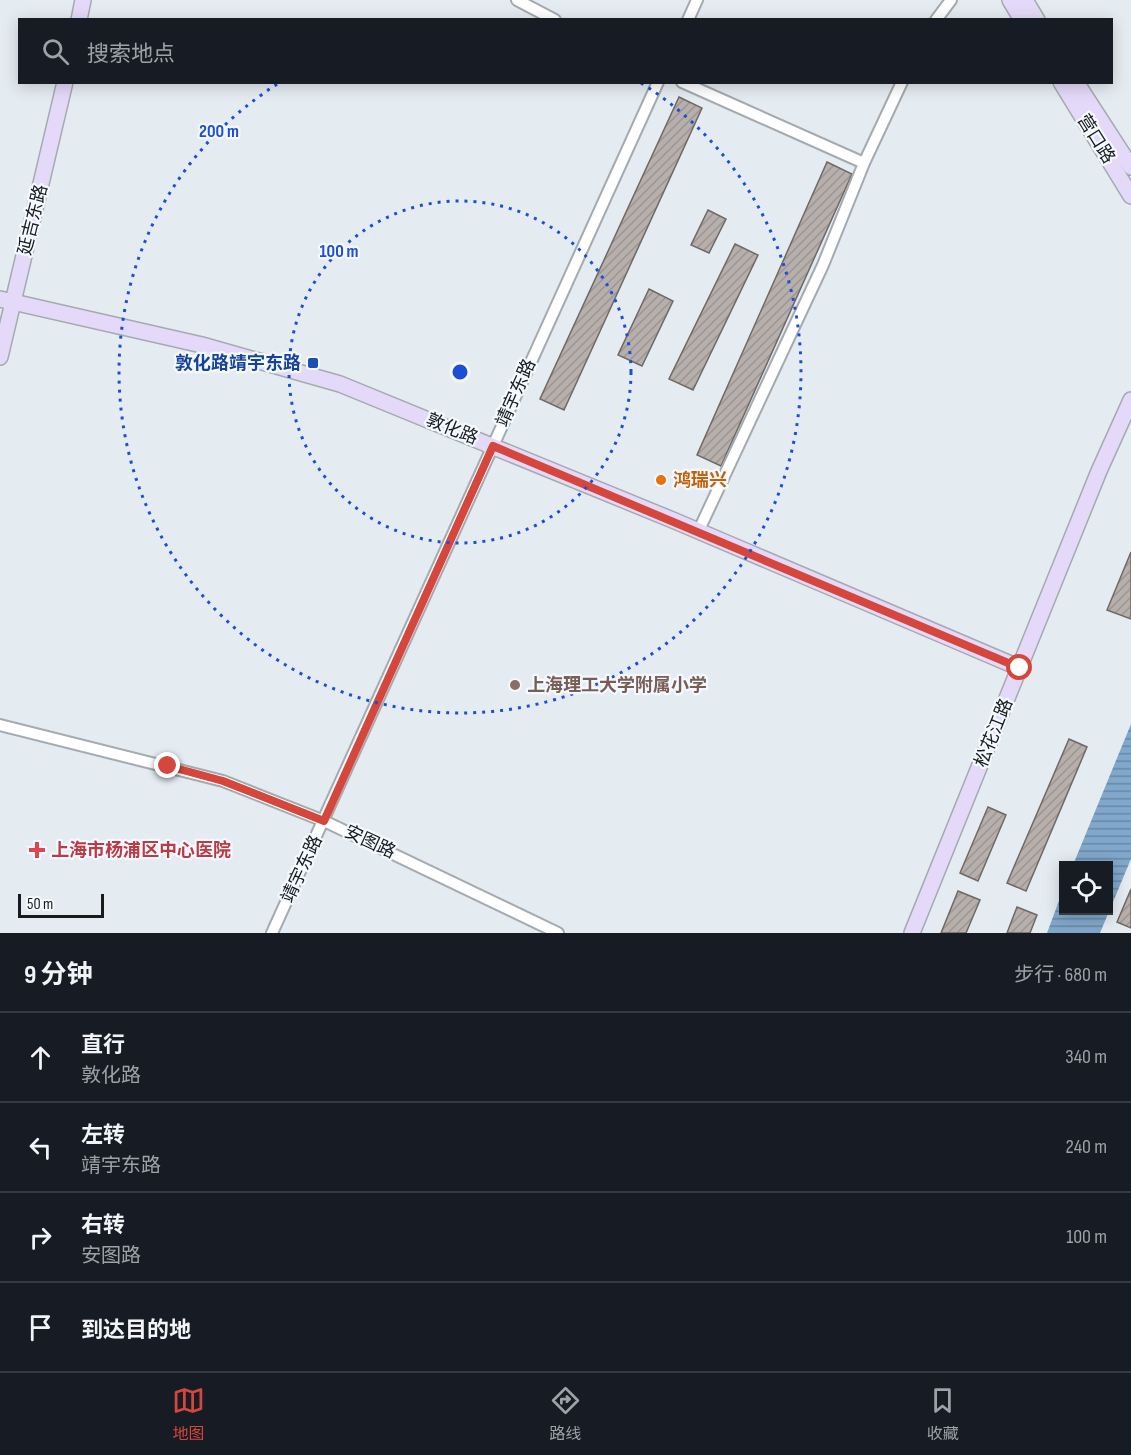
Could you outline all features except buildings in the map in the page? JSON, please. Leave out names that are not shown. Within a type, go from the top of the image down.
[{"type":"street","points":[[79,18],[83,0]]},
{"type":"street","points":[[517,0],[551,18]]},
{"type":"street","points":[[689,18],[697,0]]},
{"type":"street","points":[[938,18],[951,0]]},
{"type":"street","points":[[1010,0],[1021,18]]},
{"type":"street","points":[[1025,0],[1036,18]]},
{"type":"street","name":"延吉东路","points":[[0,357],[6,300],[64,84]]},
{"type":"street","name":"靖宇东路","points":[[272,933],[657,84]]},
{"type":"street","points":[[686,84],[864,163]]},
{"type":"street","points":[[698,532],[824,265],[864,163],[901,84]]},
{"type":"street","name":"营口路","points":[[1062,84],[1131,196]]},
{"type":"street","name":"营口路","points":[[1077,84],[1131,167]]},
{"type":"street","name":"敦化路","points":[[6,300],[202,345],[309,374],[493,446],[1020,668]]},
{"type":"street","name":"松花江路","points":[[912,933],[1131,400]]},
{"type":"street","name":"安图路","points":[[0,725],[192,771],[324,821],[558,933]]},
{"type":"water","points":[[1131,724],[1131,859],[1113,902],[1113,861],[1075,861]]},
{"type":"water","points":[[1059,901],[1059,915],[1108,915],[1100,933],[1047,933]]},
{"type":"place","name":"敦化路靖宇东路","points":[[313,363]]},
{"type":"place","name":"鸿瑞兴","points":[[661,480]]},
{"type":"place","name":"上海理工大学附属小学","points":[[515,685]]},
{"type":"place","name":"上海市杨浦区中心医院","points":[[37,850]]},
{"type":"route","points":[[168,766],[223,781],[324,821],[493,446],[1020,668]]}]
